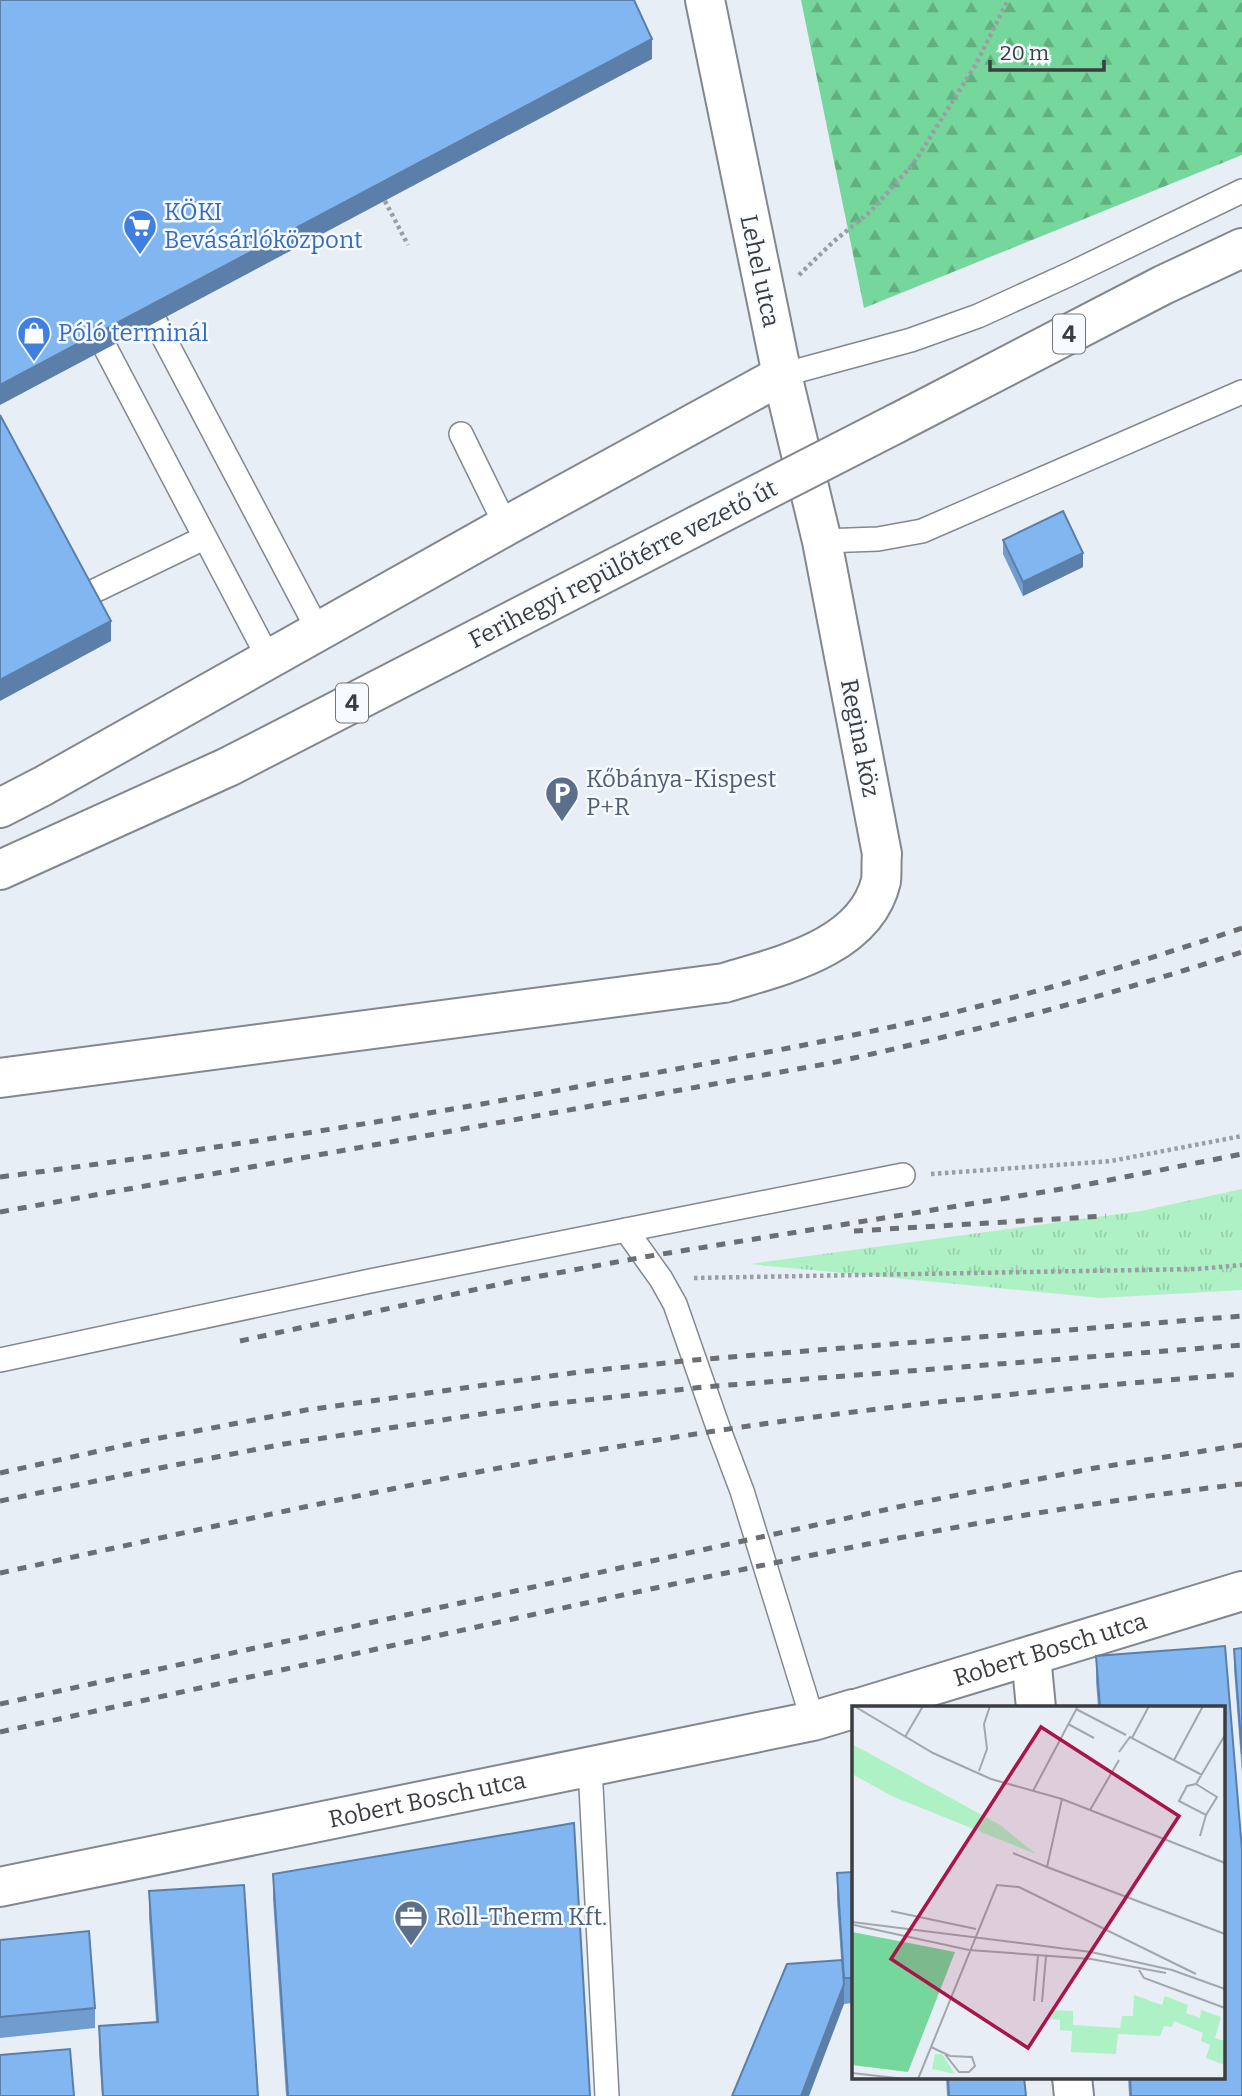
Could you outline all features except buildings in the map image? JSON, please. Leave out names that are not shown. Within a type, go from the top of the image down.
[{"type":"street","name":"Lehel utca","points":[[705,0],[769,316],[822,541]]},
{"type":"street","name":"Ferihegyi repülőtérre vezető út","points":[[0,870],[228,767],[1163,285],[1242,248]]},
{"type":"street","points":[[0,808],[782,375]]},
{"type":"street","name":"Regina köz","points":[[0,1077],[724,982],[767,970],[829,946],[853,929],[870,905],[881,881],[882,854],[822,541]]},
{"type":"street","name":"Robert Bosch utca","points":[[862,1706],[1242,1591]]},
{"type":"street","points":[[1031,1656],[1036,1706]]},
{"type":"street","name":"Robert Bosch utca","points":[[0,1888],[813,1721],[852,1709]]},
{"type":"street","points":[[1072,2078],[1074,2096]]},
{"type":"lane","points":[[782,375],[911,340],[978,316],[1242,191]]},
{"type":"lane","points":[[156,323],[319,632]]},
{"type":"lane","points":[[106,349],[269,659]]},
{"type":"lane","points":[[822,541],[878,539],[922,531],[1242,392]]},
{"type":"lane","points":[[461,434],[506,526]]},
{"type":"lane","points":[[86,595],[204,538]]},
{"type":"lane","points":[[0,1360],[370,1281],[903,1175]]},
{"type":"lane","points":[[626,1230],[661,1279],[675,1304],[743,1491],[813,1721]]},
{"type":"lane","points":[[590,1767],[607,2096]]},
{"type":"path","points":[[769,316],[798,276],[833,242],[871,211],[914,163],[976,64],[1008,0]]},
{"type":"path","points":[[385,201],[408,245]]},
{"type":"path","points":[[903,1175],[1111,1161],[1242,1136]]},
{"type":"path","points":[[661,1279],[1197,1269],[1242,1265]]},
{"type":"green space","points":[[801,0],[1242,0],[1242,155],[864,308]]},
{"type":"green space","points":[[1242,1189],[1242,1290],[1101,1298],[750,1264],[1141,1211]]},
{"type":"railway","points":[[0,1177],[378,1121],[830,1040],[1032,992],[1242,928]]},
{"type":"railway","points":[[0,1212],[831,1063],[1038,1013],[1242,952]]},
{"type":"railway","points":[[240,1341],[519,1280],[1074,1187],[1242,1154]]},
{"type":"railway","points":[[854,1231],[1106,1216]]},
{"type":"railway","points":[[0,1473],[144,1441],[306,1410],[579,1372],[694,1360],[1242,1316]]},
{"type":"railway","points":[[0,1501],[284,1444],[541,1405],[704,1387],[1242,1345]]},
{"type":"railway","points":[[0,1573],[414,1485],[664,1439],[952,1400],[1242,1374]]},
{"type":"railway","points":[[0,1704],[907,1505],[1095,1468],[1242,1445]]},
{"type":"railway","points":[[0,1732],[822,1553],[1073,1507],[1242,1484]]},
{"type":"place","name":"KÖKI Bevásárlóközpont","points":[[140,256]]},
{"type":"place","name":"Póló terminál","points":[[34,363]]},
{"type":"place","name":"Kőbánya-Kispest P+R","points":[[562,823]]},
{"type":"place","name":"Roll-Therm Kft.","points":[[411,1947]]}]
